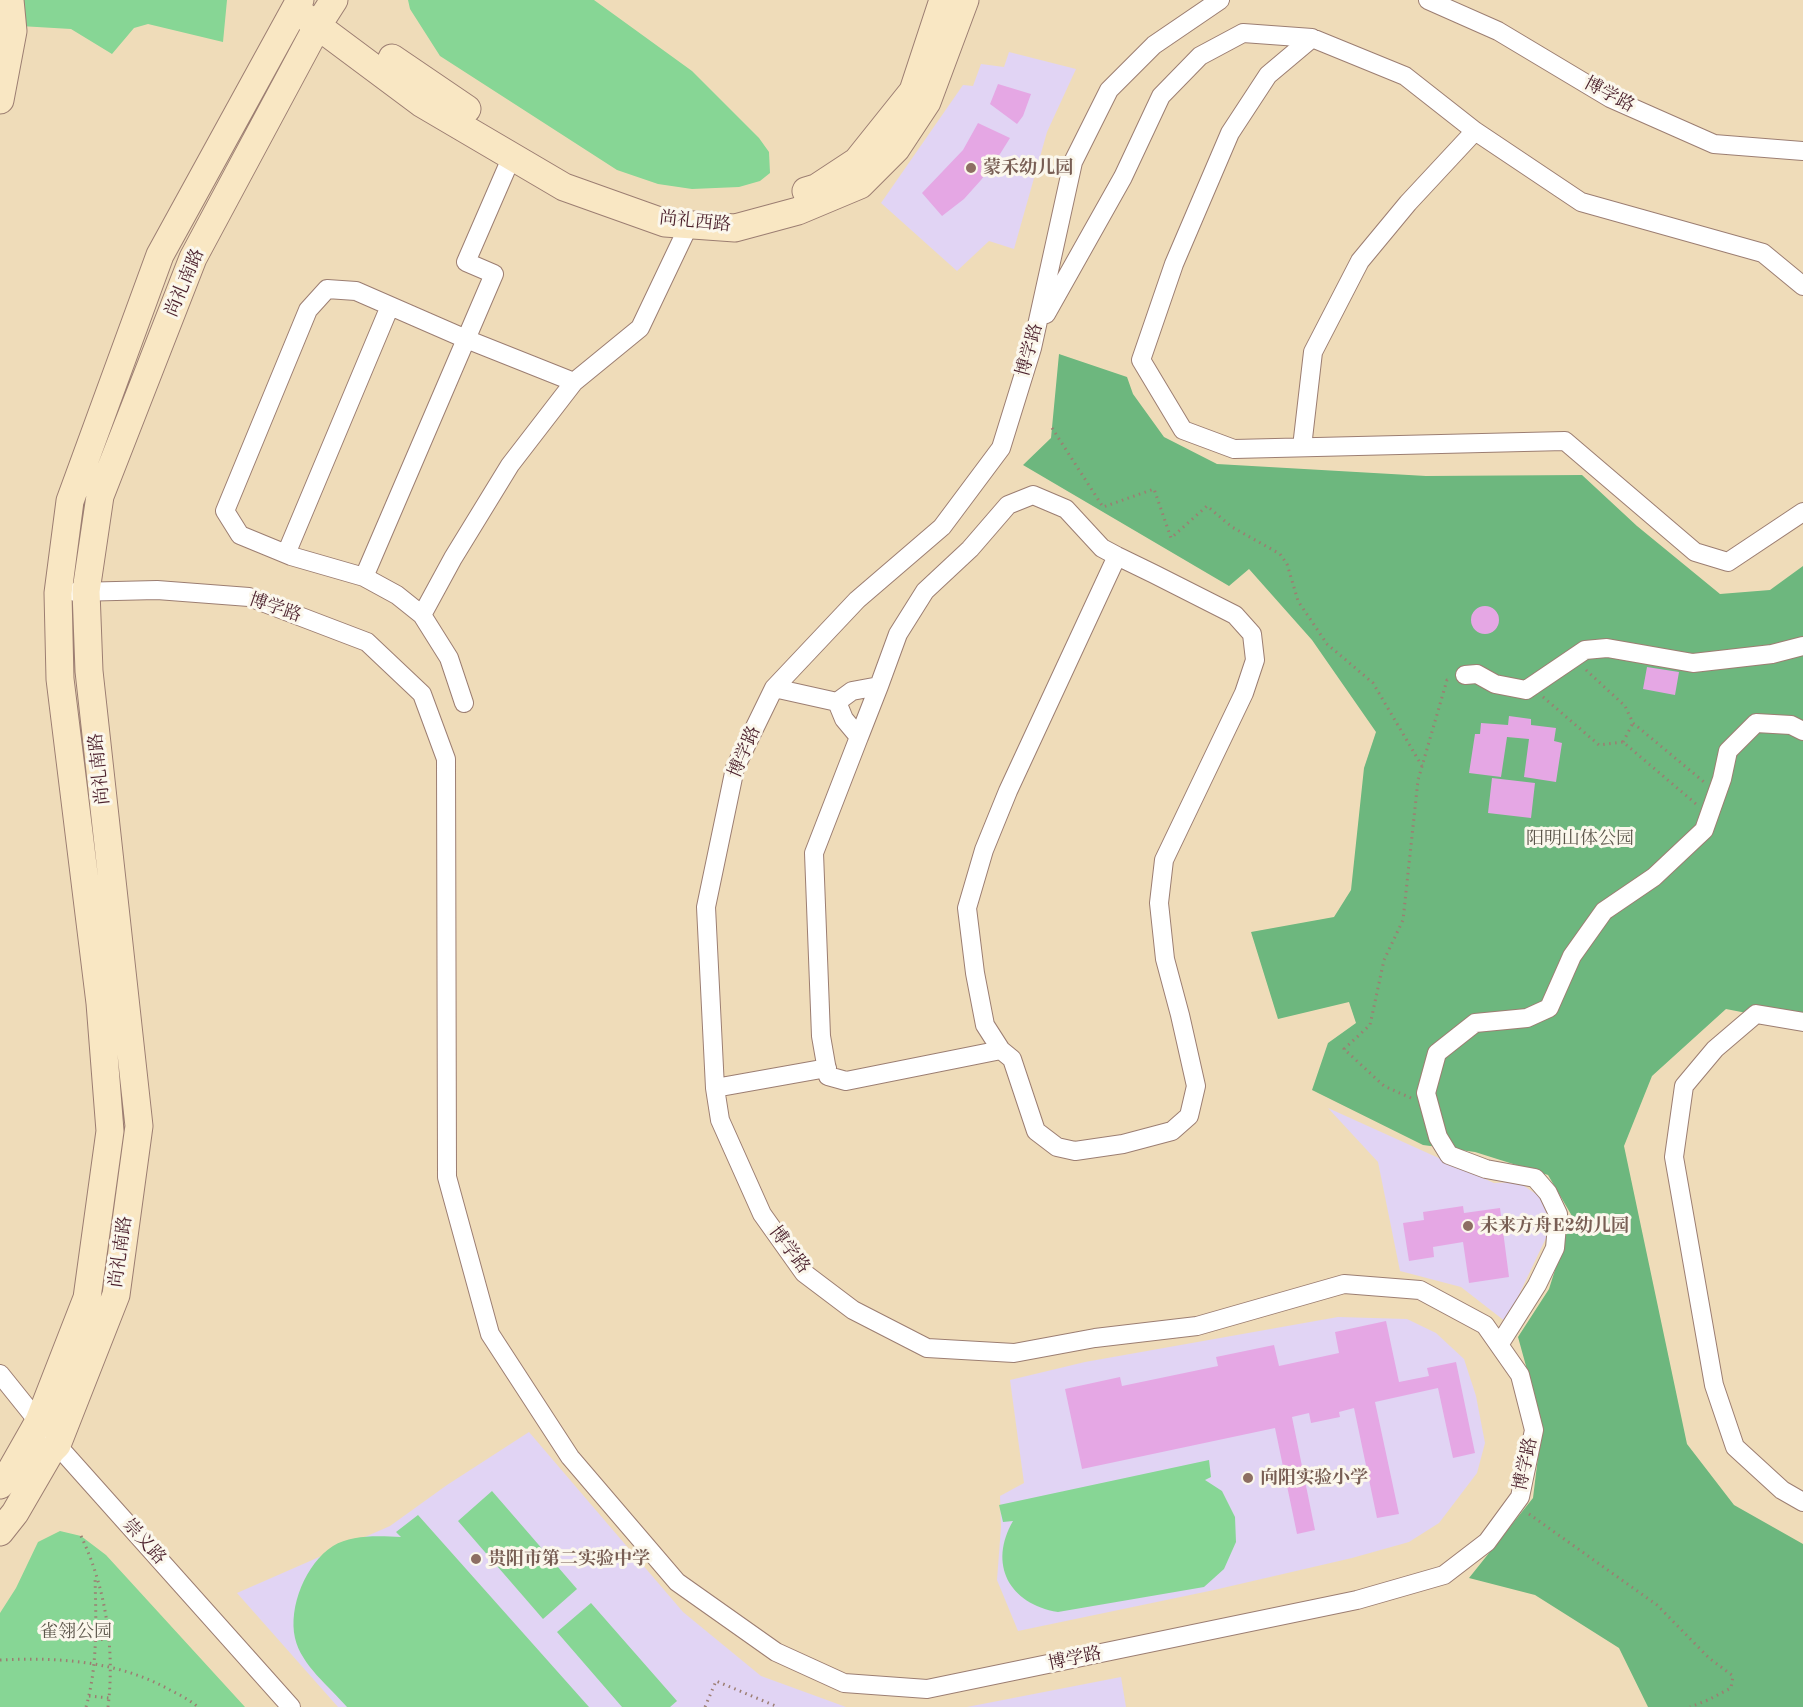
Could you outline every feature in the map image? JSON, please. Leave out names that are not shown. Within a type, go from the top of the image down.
[{"type":"main road","points":[[0,99],[13,31],[10,0]]},
{"type":"main road","name":"尚礼西路","points":[[326,12],[431,86],[539,155],[643,200],[677,207],[724,212],[816,188],[857,161],[913,91],[943,0]]},
{"type":"main road","name":"尚礼西路","points":[[326,12],[421,103],[564,187],[665,223],[735,228],[798,211],[860,184],[896,148],[927,102],[965,0]]},
{"type":"main road","points":[[293,3],[326,12]]},
{"type":"main road","name":"尚礼南路","points":[[0,1485],[39,1421],[87,1298],[110,1131],[100,1004],[60,679],[58,593],[70,501],[160,255],[293,3]]},
{"type":"main road","name":"尚礼南路","points":[[0,1532],[15,1513],[51,1451],[57,1445],[116,1295],[139,1126],[90,671],[86,591],[100,496],[193,258],[326,12]]},
{"type":"street","name":"博学路","points":[[58,593],[157,590],[249,597],[367,642],[422,694],[446,759],[447,1177],[490,1334],[570,1457],[677,1582],[776,1652],[844,1683],[927,1689],[1358,1600],[1444,1575],[1487,1542],[1520,1497],[1534,1430],[1520,1375],[1485,1325],[1420,1290],[1344,1284],[1197,1326],[1095,1338],[1014,1353],[927,1348],[853,1310],[804,1273],[762,1214],[720,1120],[715,1088],[706,908],[735,768],[774,688],[857,600],[942,527],[1001,448],[1036,331],[1073,162],[1109,90],[1154,45],[1220,0]]},
{"type":"street","name":"博学路","points":[[1428,0],[1498,31],[1610,98],[1714,144],[1803,151]]},
{"type":"street","points":[[1036,331],[1123,177],[1161,96],[1200,56],[1243,33],[1312,38],[1406,76],[1475,132],[1581,202],[1763,253],[1803,286]]},
{"type":"street","points":[[1312,38],[1268,75],[1230,133],[1174,264],[1141,360],[1183,430],[1234,449],[1565,441],[1695,552],[1728,562],[1803,512]]},
{"type":"street","points":[[1302,447],[1313,352],[1360,261],[1408,202],[1475,132]]},
{"type":"street","points":[[364,577],[494,274],[466,262],[512,156]]},
{"type":"street","points":[[422,615],[453,558],[510,465],[574,382],[640,328],[689,225]]},
{"type":"street","points":[[464,703],[448,657],[422,615],[397,595],[364,577],[286,554],[240,535],[225,511],[308,310],[327,290],[356,291],[466,339],[574,382]]},
{"type":"street","points":[[286,554],[390,306]]},
{"type":"street","points":[[1001,1050],[846,1081],[828,1076],[821,1035],[814,853],[898,634],[925,591],[970,549],[1008,506],[1033,495],[1066,509],[1102,548],[1235,615],[1252,634],[1255,660],[1244,693],[1164,860],[1159,903],[1165,959],[1196,1086],[1190,1116],[1172,1131],[1123,1144],[1075,1151],[1057,1147],[1036,1131],[1012,1059],[1001,1050],[985,1025],[975,973],[967,908],[984,850],[1008,791],[1117,556]]},
{"type":"street","points":[[1465,675],[1477,674],[1495,684],[1526,690],[1585,650],[1607,648],[1693,663],[1772,654],[1803,646]]},
{"type":"street","points":[[774,688],[837,702],[852,691],[879,686]]},
{"type":"street","points":[[837,702],[844,719],[859,737]]},
{"type":"street","points":[[1499,1345],[1537,1285],[1555,1248],[1558,1214],[1548,1193],[1535,1178],[1486,1169],[1449,1155],[1438,1137],[1426,1093],[1437,1053],[1475,1023],[1527,1018],[1549,1008],[1572,956],[1604,911],[1654,877],[1704,830],[1728,751],[1756,723],[1791,725],[1803,731]]},
{"type":"street","points":[[1803,1022],[1756,1014],[1715,1049],[1684,1086],[1674,1156],[1714,1385],[1735,1447],[1782,1490],[1803,1502]]},
{"type":"street","points":[[715,1088],[827,1068]]},
{"type":"street","name":"崇义路","points":[[0,1374],[57,1445],[291,1707]]},
{"type":"path","points":[[1052,428],[1102,507],[1154,489],[1171,538],[1207,506],[1232,527],[1280,554],[1287,564],[1298,601],[1327,644],[1373,682],[1422,766]]},
{"type":"path","points":[[1573,658],[1625,706],[1633,723],[1717,793]]},
{"type":"path","points":[[1430,1107],[1384,1086],[1344,1049],[1370,1025],[1384,960],[1403,920],[1418,780],[1447,680],[1465,675]]},
{"type":"path","points":[[1532,686],[1599,746],[1623,742],[1709,814]]},
{"type":"path","points":[[1623,742],[1633,723]]},
{"type":"path","points":[[1516,1503],[1569,1544],[1657,1605],[1709,1658],[1733,1676],[1731,1688],[1690,1707]]},
{"type":"path","points":[[81,1536],[93,1562],[108,1639],[110,1666],[108,1707]]},
{"type":"path","points":[[86,1707],[93,1663],[94,1568]]},
{"type":"path","points":[[94,1640],[108,1639]]},
{"type":"path","points":[[0,1660],[40,1658],[110,1666],[155,1682],[196,1706]]},
{"type":"path","points":[[705,1707],[716,1681],[778,1707]]},
{"type":"path","points":[[89,1696],[109,1698]]},
{"type":"shaded area","name":"蒙禾幼儿园","points":[[1009,52],[1076,69],[1047,132],[1014,249],[989,241],[957,271],[881,203],[963,85],[973,86],[981,64],[1004,67]]},
{"type":"shaded area","name":"未来方舟E2幼儿园","points":[[1328,1108],[1494,1183],[1518,1182],[1539,1196],[1547,1214],[1546,1238],[1506,1322],[1461,1287],[1400,1271],[1378,1162]]},
{"type":"shaded area","name":"向阳实验小学","points":[[1338,1317],[1407,1319],[1436,1333],[1464,1359],[1476,1396],[1485,1443],[1477,1473],[1439,1523],[1409,1542],[1352,1558],[1018,1631],[997,1580],[1001,1527],[1000,1496],[1024,1483],[1010,1380],[1085,1362]]},
{"type":"shaded area","name":"贵阳市第二实验中学","points":[[529,1432],[683,1612],[761,1676],[846,1707],[338,1707],[237,1593],[390,1526],[447,1485]]},
{"type":"shaded area","points":[[1121,1677],[1126,1707],[967,1707]]},
{"type":"green space","points":[[0,0],[227,0],[223,42],[148,24],[134,28],[112,54],[71,29],[3,25]]},
{"type":"green space","points":[[408,0],[594,0],[692,71],[759,138],[769,152],[770,173],[760,181],[739,187],[692,189],[658,184],[617,170],[440,56],[410,9]]},
{"type":"green space","name":"阳明山体公园","points":[[1059,354],[1127,377],[1133,394],[1164,437],[1217,464],[1426,476],[1582,475],[1637,526],[1720,594],[1770,590],[1803,566],[1803,1024],[1726,1009],[1652,1076],[1624,1146],[1687,1444],[1734,1505],[1803,1544],[1803,1707],[1648,1707],[1619,1648],[1535,1595],[1469,1578],[1533,1498],[1542,1424],[1518,1337],[1549,1289],[1572,1216],[1548,1175],[1475,1152],[1423,1145],[1312,1090],[1328,1043],[1356,1023],[1349,1002],[1278,1019],[1251,932],[1334,917],[1351,890],[1364,768],[1376,732],[1312,640],[1249,569],[1229,586],[1023,465],[1051,438]]},
{"type":"green space","points":[[1209,1460],[1211,1477],[1205,1480],[1222,1491],[1235,1517],[1236,1542],[1224,1569],[1204,1587],[1058,1612],[1041,1608],[1027,1600],[1008,1580],[1003,1567],[1003,1552],[1013,1521],[1003,1522],[999,1505]]},
{"type":"green space","points":[[492,1491],[577,1589],[543,1619],[458,1521]]},
{"type":"green space","points":[[418,1515],[589,1707],[347,1707],[317,1675],[303,1657],[295,1638],[294,1613],[307,1574],[323,1554],[333,1546],[349,1539],[375,1536],[401,1537],[396,1532]]},
{"type":"green space","name":"雀翎公园","points":[[60,1531],[81,1536],[106,1555],[245,1707],[0,1707],[0,1613],[16,1588],[38,1542]]},
{"type":"green space","points":[[591,1603],[677,1701],[670,1707],[622,1707],[557,1632]]},
{"type":"building","points":[[998,84],[1031,94],[1023,116],[1017,124],[990,104]]},
{"type":"building","points":[[978,123],[1010,138],[981,180],[964,199],[942,216],[922,193],[963,150]]},
{"type":"building","points":[[1485,606],[1495,610],[1499,620],[1495,630],[1485,634],[1475,630],[1471,620],[1475,610]]},
{"type":"building","points":[[1647,667],[1679,672],[1675,695],[1643,689]]},
{"type":"building","points":[[1509,716],[1531,719],[1531,725],[1556,728],[1554,741],[1562,743],[1556,782],[1524,777],[1529,739],[1507,737],[1501,777],[1469,773],[1475,734],[1480,734],[1481,723],[1508,725]]},
{"type":"building","points":[[1492,778],[1535,783],[1531,818],[1488,813]]},
{"type":"building","points":[[1463,1206],[1464,1213],[1500,1208],[1509,1277],[1469,1283],[1463,1242],[1433,1247],[1434,1257],[1409,1261],[1403,1223],[1424,1220],[1423,1212]]},
{"type":"building","points":[[1386,1321],[1399,1382],[1429,1376],[1427,1368],[1456,1362],[1475,1453],[1453,1458],[1438,1388],[1375,1402],[1399,1514],[1377,1518],[1354,1408],[1339,1412],[1340,1417],[1311,1423],[1309,1413],[1292,1417],[1315,1530],[1297,1534],[1275,1428],[1082,1469],[1065,1389],[1120,1377],[1122,1386],[1218,1366],[1216,1357],[1274,1345],[1279,1366],[1339,1353],[1335,1332]]},
{"type":"place","name":"蒙禾幼儿园","points":[[971,168]]},
{"type":"place","name":"未来方舟E2幼儿园","points":[[1468,1226]]},
{"type":"place","name":"向阳实验小学","points":[[1248,1478]]},
{"type":"place","name":"贵阳市第二实验中学","points":[[476,1559]]}]
